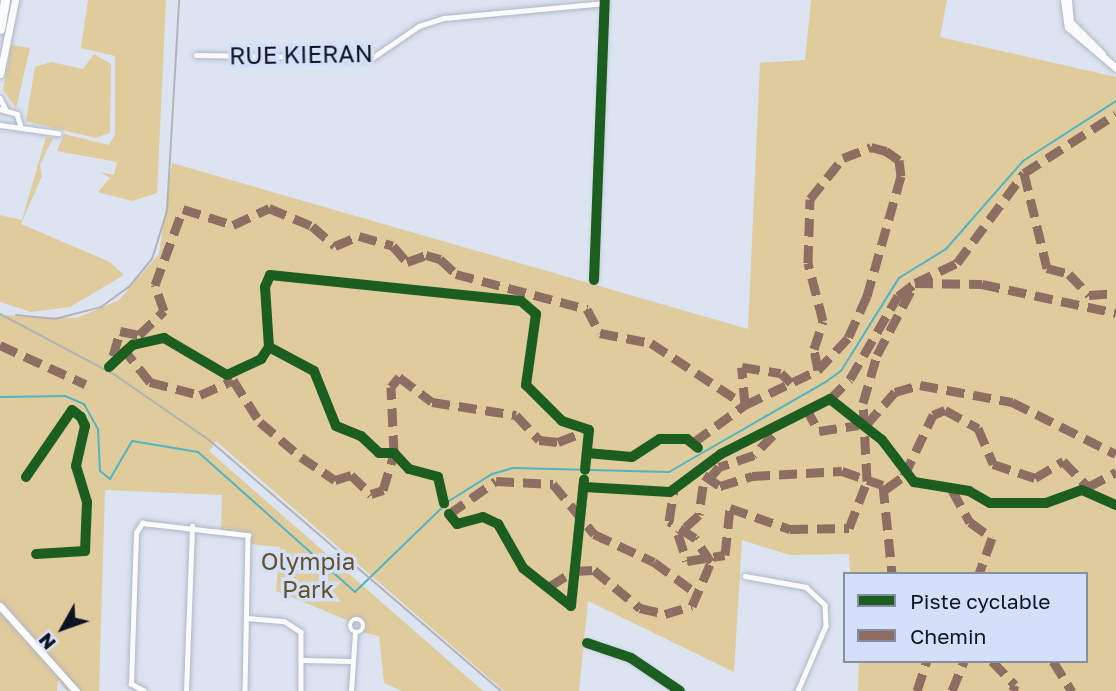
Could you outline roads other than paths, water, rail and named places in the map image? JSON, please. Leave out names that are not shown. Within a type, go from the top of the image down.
[{"type":"highway","points":[[0,29],[5,0]]},
{"type":"main road","points":[[0,74],[15,0]]},
{"type":"main road","points":[[1066,0],[1070,22],[1116,68]]},
{"type":"main road","points":[[0,606],[75,691]]},
{"type":"street","name":"RUE KIERAN","points":[[196,55],[372,58],[419,26],[444,18],[605,2]]},
{"type":"street","points":[[594,280],[605,2]]},
{"type":"street","points":[[0,98],[3,110],[18,115],[21,126]]},
{"type":"street","points":[[0,125],[58,133]]},
{"type":"street","points":[[144,691],[131,684],[138,525],[192,526],[248,535],[245,691]]},
{"type":"street","points":[[186,691],[192,526]]},
{"type":"street","points":[[745,576],[806,587],[825,605],[827,626],[798,691]]},
{"type":"street","points":[[247,618],[296,627],[303,660],[301,691]]},
{"type":"street","points":[[351,691],[355,633]]},
{"type":"street","points":[[587,643],[631,658],[680,691]]},
{"type":"street","points":[[303,660],[352,661]]},
{"type":"waterway","points":[[0,397],[65,396],[84,404],[98,429],[100,471],[110,479],[132,441],[198,452],[355,592],[449,501],[492,474],[513,468],[669,472],[827,381],[841,371],[899,278],[946,249],[1023,161],[1116,101]]},
{"type":"tram line","points":[[16,315],[55,319],[101,307],[129,287],[152,259],[167,211],[179,0]]},
{"type":"tram line","points":[[0,314],[115,375],[209,440],[501,691]]},
{"type":"park label","name":"Olympia Park","points":[[308,575]]}]
